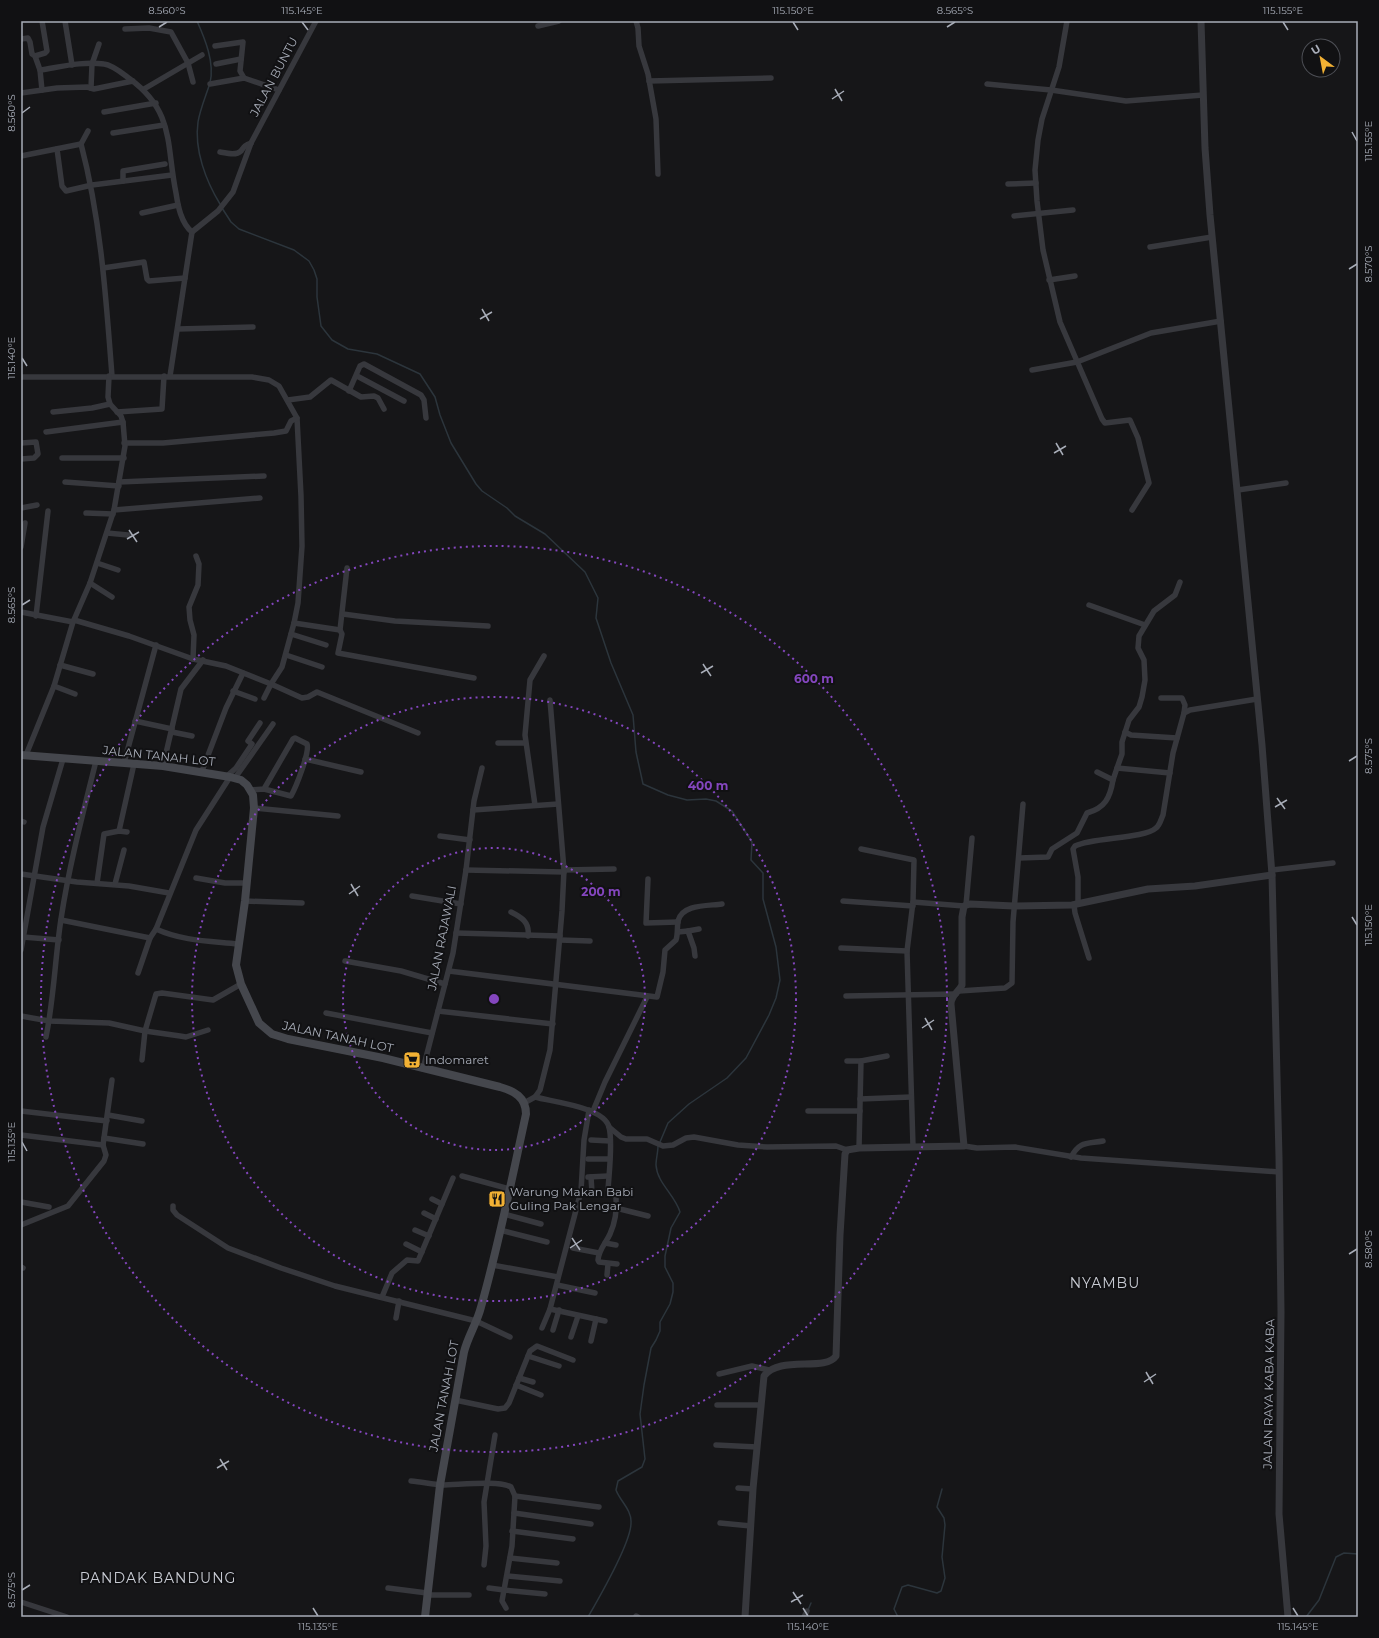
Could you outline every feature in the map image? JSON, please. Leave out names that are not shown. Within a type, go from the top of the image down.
[{"type":"main road","name":"JALAN TANAH LOT","points":[[24,755],[163,766],[202,771],[231,777],[244,783],[250,790],[254,800],[254,808],[247,884],[236,965],[241,984],[255,1018],[272,1034],[510,1090],[519,1096],[524,1103],[526,1114],[492,1265],[476,1321],[466,1342],[440,1484],[425,1617]]},
{"type":"street","points":[[35,56],[47,51],[42,21]]},
{"type":"street","points":[[65,21],[72,65]]},
{"type":"street","name":"JALAN BUNTU","points":[[192,232],[218,211],[233,192],[251,143],[316,21]]},
{"type":"street","points":[[538,26],[559,21]]},
{"type":"street","points":[[636,21],[639,46],[649,81],[656,119],[658,174]]},
{"type":"street","points":[[1067,21],[1059,67],[1042,119],[1038,140],[1036,183],[1043,250],[1060,322],[1104,422],[1108,423],[1128,419],[1134,425],[1149,483],[1132,510]]},
{"type":"street","name":"JALAN RAYA KABA KABA","points":[[1201,21],[1203,95],[1212,237],[1238,490],[1272,872],[1281,1312],[1279,1506],[1288,1617]]},
{"type":"street","points":[[126,29],[149,28],[170,32],[188,63],[193,82]]},
{"type":"street","points":[[21,39],[29,40],[32,54],[35,56],[40,70],[42,90]]},
{"type":"street","points":[[215,46],[243,42],[240,71],[244,78]]},
{"type":"street","points":[[91,88],[92,64],[99,44]]},
{"type":"street","points":[[144,89],[202,55]]},
{"type":"street","points":[[216,64],[241,60]]},
{"type":"street","points":[[40,70],[72,65],[106,64],[144,89],[156,102],[168,140],[172,175],[178,206],[182,218],[192,232],[170,376]]},
{"type":"street","points":[[210,84],[244,78],[279,90]]},
{"type":"street","points":[[649,81],[771,78]]},
{"type":"street","points":[[21,93],[42,90],[94,89],[133,81]]},
{"type":"street","points":[[987,84],[1051,90],[1126,101],[1203,95]]},
{"type":"street","points":[[104,112],[156,102]]},
{"type":"street","points":[[113,133],[164,125]]},
{"type":"street","points":[[24,755],[54,686],[73,621],[97,563],[113,512],[124,458],[123,422],[110,404],[108,397],[111,376],[103,268],[92,186],[81,144],[88,131]]},
{"type":"street","points":[[220,152],[235,154],[240,152],[245,145],[251,143]]},
{"type":"street","points":[[21,156],[81,144]]},
{"type":"street","points":[[57,149],[64,189],[70,192],[92,186],[172,175]]},
{"type":"street","points":[[123,181],[123,171],[165,164]]},
{"type":"street","points":[[1008,184],[1036,183]]},
{"type":"street","points":[[142,214],[178,206]]},
{"type":"street","points":[[1014,216],[1073,210]]},
{"type":"street","points":[[1150,247],[1212,237]]},
{"type":"street","points":[[103,268],[144,262],[148,280],[185,278]]},
{"type":"street","points":[[1049,280],[1075,276]]},
{"type":"street","points":[[1032,370],[1077,362],[1151,334],[1221,321]]},
{"type":"street","points":[[178,328],[253,327]]},
{"type":"street","points":[[349,391],[357,376],[360,366],[364,364],[415,390],[424,400],[426,418]]},
{"type":"street","points":[[117,412],[162,409],[164,376]]},
{"type":"street","points":[[21,377],[170,376],[263,378],[279,386],[297,418],[302,546],[298,603],[294,623],[286,655],[279,673],[271,684],[264,698]]},
{"type":"street","points":[[357,376],[404,401]]},
{"type":"street","points":[[288,400],[310,397],[331,380],[361,397],[374,396],[378,398],[384,409]]},
{"type":"street","points":[[53,412],[92,408],[110,404]]},
{"type":"street","points":[[124,443],[163,443],[286,431],[291,421],[297,418]]},
{"type":"street","points":[[46,432],[123,422]]},
{"type":"street","points":[[21,442],[36,442],[38,454],[34,458],[21,459]]},
{"type":"street","points":[[62,458],[124,458]]},
{"type":"street","points":[[65,482],[119,484],[264,476]]},
{"type":"street","points":[[1238,490],[1286,483]]},
{"type":"street","points":[[86,513],[113,512],[260,498]]},
{"type":"street","points":[[21,508],[37,505]]},
{"type":"street","points":[[36,616],[48,511]]},
{"type":"street","points":[[21,547],[25,523]]},
{"type":"street","points":[[107,533],[128,535]]},
{"type":"street","points":[[193,659],[194,635],[190,620],[189,607],[198,585],[199,564],[196,556]]},
{"type":"street","points":[[97,563],[118,570]]},
{"type":"street","points":[[347,568],[340,630],[342,634],[337,651],[339,654],[474,678]]},
{"type":"street","points":[[1019,858],[1048,857],[1052,849],[1077,833],[1087,813],[1096,811],[1106,803],[1118,768],[1129,720],[1139,707],[1142,697],[1145,680],[1144,660],[1137,642],[1154,611],[1175,595],[1180,582]]},
{"type":"street","points":[[90,583],[112,597]]},
{"type":"street","points":[[1088,605],[1145,625]]},
{"type":"street","points":[[21,612],[36,616],[73,621],[156,645],[193,659],[226,666],[302,698],[308,698],[315,693],[319,693],[418,733]]},
{"type":"street","points":[[343,614],[395,621],[488,626]]},
{"type":"street","points":[[294,623],[340,630]]},
{"type":"street","points":[[291,634],[326,645]]},
{"type":"street","points":[[124,763],[156,645]]},
{"type":"street","points":[[286,655],[322,667]]},
{"type":"street","points":[[535,805],[525,743],[527,698],[530,680],[544,656]]},
{"type":"street","points":[[163,766],[172,731],[180,689],[203,660]]},
{"type":"street","points":[[60,664],[93,674]]},
{"type":"street","points":[[202,771],[208,752],[233,691],[243,673]]},
{"type":"street","points":[[54,686],[76,694]]},
{"type":"street","points":[[233,691],[255,699]]},
{"type":"street","points":[[1089,958],[1075,913],[1078,877],[1074,847],[1078,844],[1098,840],[1150,832],[1157,828],[1163,814],[1176,738],[1185,705],[1182,698],[1161,698]]},
{"type":"street","points":[[1184,713],[1190,710],[1257,699]]},
{"type":"street","points":[[524,1103],[535,1097],[540,1090],[546,1070],[557,986],[564,871],[550,700]]},
{"type":"street","points":[[135,721],[192,736]]},
{"type":"street","points":[[138,973],[150,938],[156,929],[169,893],[196,830],[252,744],[248,741],[260,723]]},
{"type":"street","points":[[231,777],[273,724]]},
{"type":"street","points":[[1126,732],[1131,735],[1176,738]]},
{"type":"street","points":[[250,790],[264,789],[292,796],[305,759],[308,745],[294,739],[264,789]]},
{"type":"street","points":[[498,743],[525,743]]},
{"type":"street","points":[[21,950],[45,820],[63,758]]},
{"type":"street","points":[[305,759],[361,772]]},
{"type":"street","points":[[46,1037],[50,1021],[61,920],[68,880],[78,831],[96,761]]},
{"type":"street","points":[[119,831],[134,764]]},
{"type":"street","name":"JALAN RAJAWALI","points":[[423,1069],[449,971],[461,904],[473,810],[482,768]]},
{"type":"street","points":[[1118,768],[1170,773]]},
{"type":"street","points":[[1096,772],[1113,780]]},
{"type":"street","points":[[473,810],[558,804]]},
{"type":"street","points":[[846,996],[958,992],[1005,988],[1012,983],[1014,906],[1023,804]]},
{"type":"street","points":[[254,808],[338,816]]},
{"type":"street","points":[[97,883],[104,834],[119,831],[127,832]]},
{"type":"street","points":[[440,836],[470,840]]},
{"type":"street","points":[[964,1146],[951,1004],[952,997],[958,992],[962,985],[962,917],[965,906],[972,838]]},
{"type":"street","points":[[861,848],[914,860],[913,904],[907,951],[913,1146]]},
{"type":"street","points":[[115,884],[124,850]]},
{"type":"street","points":[[843,901],[965,906],[1076,904],[1148,889],[1195,886],[1333,863]]},
{"type":"street","points":[[466,870],[564,871],[614,869]]},
{"type":"street","points":[[21,874],[115,884],[169,893]]},
{"type":"street","points":[[196,878],[225,883],[247,884]]},
{"type":"street","points":[[648,879],[646,923],[678,922]]},
{"type":"street","points":[[412,896],[461,904]]},
{"type":"street","points":[[245,901],[302,903]]},
{"type":"street","points":[[449,971],[557,986],[657,997],[663,972],[665,950],[674,943],[678,932],[678,922],[681,913],[688,909],[722,904]]},
{"type":"street","points":[[511,912],[526,922],[528,926],[528,936]]},
{"type":"street","points":[[61,920],[150,938]]},
{"type":"street","points":[[156,929],[169,935],[184,938],[238,944]]},
{"type":"street","points":[[678,932],[699,929]]},
{"type":"street","points":[[688,931],[695,956]]},
{"type":"street","points":[[456,933],[528,936],[590,941]]},
{"type":"street","points":[[23,937],[59,940]]},
{"type":"street","points":[[841,948],[907,951]]},
{"type":"street","points":[[345,961],[401,971],[445,984]]},
{"type":"street","points":[[142,1060],[145,1031],[156,994],[162,993],[213,1000],[241,984]]},
{"type":"street","points":[[542,1328],[557,1285],[581,1191],[584,1140],[591,1111],[647,997]]},
{"type":"street","points":[[438,1011],[553,1024]]},
{"type":"street","points":[[326,1013],[432,1033]]},
{"type":"street","points":[[21,1016],[50,1021],[109,1022],[145,1031],[186,1037],[208,1030]]},
{"type":"street","points":[[847,1061],[860,1061],[887,1056]]},
{"type":"street","points":[[859,1148],[860,1061]]},
{"type":"street","points":[[21,1225],[32,1219],[63,1209],[72,1203],[104,1161],[106,1155],[103,1145],[112,1080]]},
{"type":"street","points":[[535,1097],[591,1111],[605,1119],[609,1127],[610,1141],[608,1190],[616,1197],[616,1208],[612,1230],[599,1253],[598,1261],[608,1264],[617,1264]]},
{"type":"street","points":[[860,1099],[911,1097]]},
{"type":"street","points":[[21,1111],[107,1121]]},
{"type":"street","points":[[808,1111],[860,1111]]},
{"type":"street","points":[[108,1115],[142,1121]]},
{"type":"street","points":[[609,1127],[621,1137],[626,1139],[647,1139],[663,1146],[673,1145],[686,1138],[694,1137],[767,1147],[836,1146],[847,1150],[859,1148],[913,1146],[964,1146],[977,1148],[1008,1146],[1071,1157],[1279,1172]]},
{"type":"street","points":[[21,1135],[103,1145]]},
{"type":"street","points":[[104,1138],[143,1144]]},
{"type":"street","points":[[591,1140],[610,1141]]},
{"type":"street","points":[[1071,1157],[1081,1144],[1103,1141]]},
{"type":"street","points":[[744,1617],[763,1380],[769,1370],[778,1366],[827,1362],[836,1356],[844,1157],[847,1150]]},
{"type":"street","points":[[588,1159],[609,1159]]},
{"type":"street","points":[[462,1176],[510,1189]]},
{"type":"street","points":[[592,1193],[590,1177],[608,1176]]},
{"type":"street","points":[[382,1297],[393,1272],[406,1260],[417,1262],[453,1178]]},
{"type":"street","points":[[432,1199],[442,1204]]},
{"type":"street","points":[[21,1202],[49,1207]]},
{"type":"street","points":[[173,1206],[172,1210],[177,1215],[228,1248],[302,1276],[476,1321],[510,1337]]},
{"type":"street","points":[[616,1208],[648,1216]]},
{"type":"street","points":[[424,1213],[436,1219]]},
{"type":"street","points":[[504,1214],[541,1224]]},
{"type":"street","points":[[415,1230],[429,1236]]},
{"type":"street","points":[[500,1230],[547,1242]]},
{"type":"street","points":[[605,1243],[616,1245]]},
{"type":"street","points":[[406,1244],[422,1252]]},
{"type":"street","points":[[573,1248],[599,1253]]},
{"type":"street","points":[[607,1275],[608,1264]]},
{"type":"street","points":[[492,1265],[558,1277]]},
{"type":"street","points":[[557,1285],[595,1293]]},
{"type":"street","points":[[396,1318],[399,1302]]},
{"type":"street","points":[[550,1308],[578,1316],[605,1321]]},
{"type":"street","points":[[553,1330],[559,1310]]},
{"type":"street","points":[[571,1337],[578,1316]]},
{"type":"street","points":[[591,1340],[596,1319]]},
{"type":"street","points":[[455,1400],[502,1409],[509,1403],[530,1351],[537,1346],[573,1360]]},
{"type":"street","points":[[528,1356],[559,1366]]},
{"type":"street","points":[[719,1374],[752,1366],[769,1370]]},
{"type":"street","points":[[519,1378],[533,1382]]},
{"type":"street","points":[[516,1385],[541,1395]]},
{"type":"street","points":[[717,1405],[761,1405]]},
{"type":"street","points":[[484,1565],[486,1546],[484,1502],[495,1435]]},
{"type":"street","points":[[716,1445],[757,1447]]},
{"type":"street","points":[[410,1481],[440,1484],[486,1484],[496,1482],[509,1486],[516,1496],[510,1558],[502,1601],[506,1608]]},
{"type":"street","points":[[738,1488],[754,1489]]},
{"type":"street","points":[[516,1496],[599,1507]]},
{"type":"street","points":[[514,1513],[591,1524]]},
{"type":"street","points":[[720,1523],[751,1526]]},
{"type":"street","points":[[512,1531],[573,1539]]},
{"type":"street","points":[[510,1558],[557,1563]]},
{"type":"street","points":[[507,1576],[560,1581]]},
{"type":"street","points":[[388,1588],[427,1594],[469,1595]]},
{"type":"street","points":[[489,1588],[545,1594]]},
{"type":"street","points":[[21,1602],[67,1617]]},
{"type":"street","points":[[804,1617],[807,1611]]},
{"type":"waterway","points":[[197,21],[206,43],[210,59],[210,83]]},
{"type":"waterway","points":[[209,86],[201,108],[197,133],[202,165],[220,204]]},
{"type":"waterway","points":[[222,208],[231,222],[239,229],[294,250],[309,261],[317,279],[317,297],[321,326],[332,340],[348,349],[377,354],[420,374],[435,397],[451,443],[476,484],[482,491],[507,508],[515,516],[545,534],[585,572],[598,598],[596,618],[611,663],[633,715],[636,752],[643,784],[668,795],[687,800],[706,799],[716,801],[732,811],[752,842],[751,860],[763,873],[763,899],[776,947],[780,980],[776,998],[769,1015],[746,1058],[727,1078],[689,1104],[668,1123],[660,1142]]},
{"type":"waterway","points":[[588,1617],[614,1570],[630,1532],[630,1514],[616,1490],[618,1481],[642,1467],[645,1459],[640,1414],[644,1385],[651,1348],[660,1331],[660,1322],[670,1304],[673,1292],[673,1283],[665,1267],[665,1256],[671,1228],[680,1212],[678,1206],[659,1178],[656,1165],[658,1146]]},
{"type":"waterway","points":[[898,1617],[894,1609],[902,1587],[908,1585],[937,1593],[941,1591],[945,1578],[942,1557],[945,1525],[944,1518],[937,1507],[942,1489]]},
{"type":"waterway","points":[[1306,1617],[1319,1600],[1336,1557],[1344,1553],[1358,1554]]},
{"type":"waterway","points":[[808,1610],[811,1603]]},
{"type":"place","name":"Indomaret","points":[[412,1060]]},
{"type":"place","name":"Warung Makan Babi Guling Pak Lengar","points":[[497,1199]]},
{"type":"district","name":"NYAMBU","points":[[1105,1283]]},
{"type":"district","name":"PANDAK BANDUNG","points":[[158,1578]]}]
